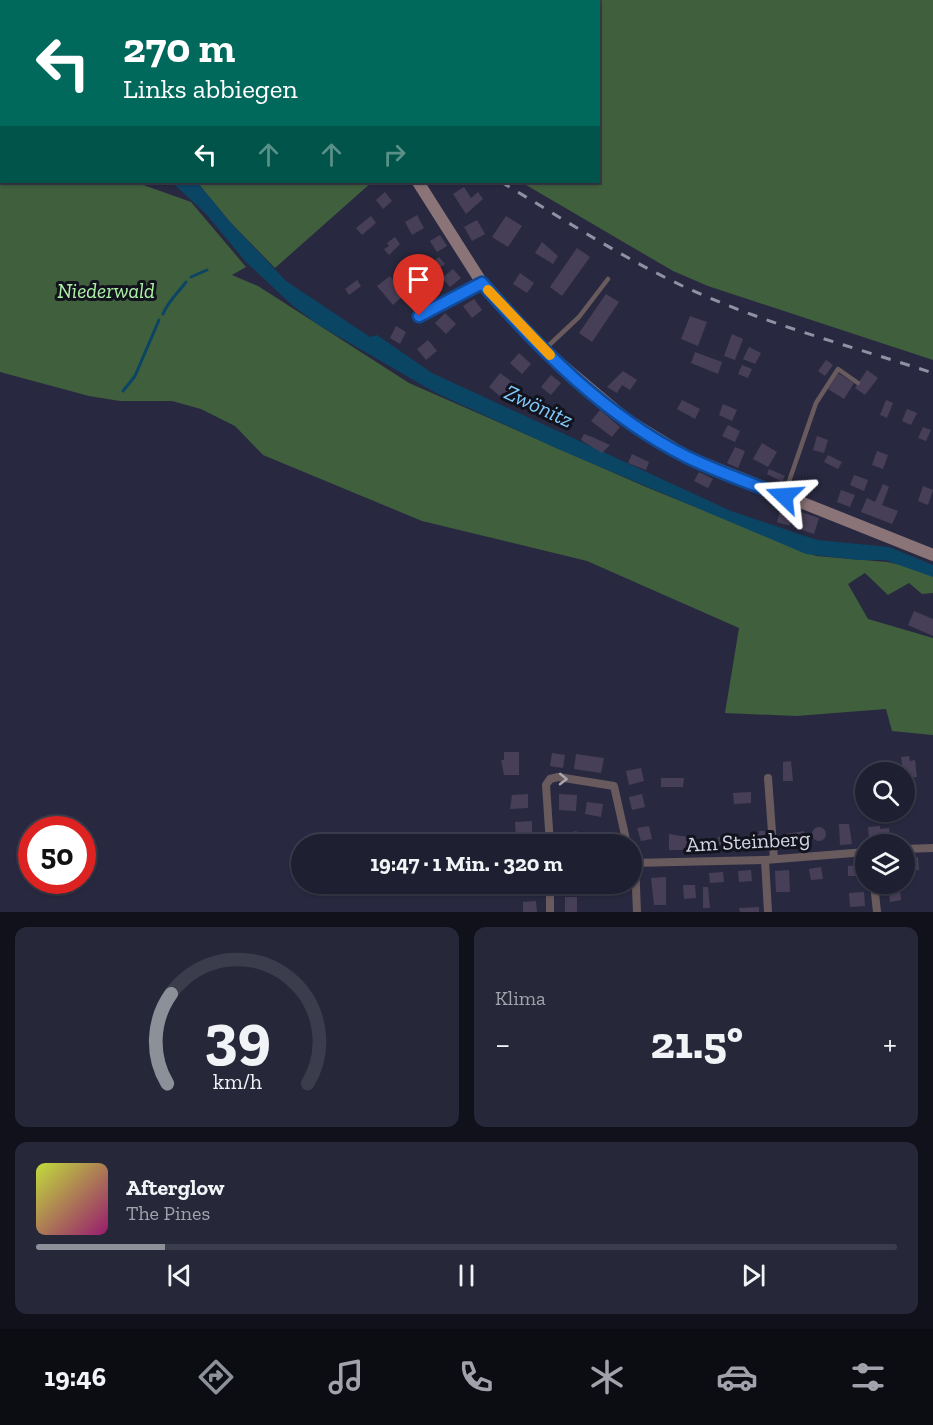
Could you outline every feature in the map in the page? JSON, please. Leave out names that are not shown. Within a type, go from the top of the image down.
[{"type":"main road","points":[[419,183],[482,283],[544,350],[618,412],[688,457],[933,555]]},
{"type":"street","points":[[549,834],[546,785],[550,779],[558,777],[614,786],[625,834]]},
{"type":"street","points":[[768,778],[770,860],[768,912]]},
{"type":"street","points":[[915,849],[933,848]]},
{"type":"street","name":"Am Steinberg","points":[[642,863],[770,860],[855,853]]},
{"type":"street","points":[[550,894],[550,912]]},
{"type":"street","points":[[636,894],[637,912]]},
{"type":"street","points":[[875,894],[877,912]]},
{"type":"lane","points":[[544,350],[579,317],[608,279]]},
{"type":"lane","points":[[419,316],[482,283]]},
{"type":"lane","points":[[784,496],[822,392],[838,369],[858,383]]},
{"type":"green space","points":[[600,0],[933,0],[933,360],[708,286],[673,271],[523,183],[600,183]]},
{"type":"green space","name":"Niederwald","points":[[0,183],[138,183],[191,202],[246,267],[232,275],[258,286],[409,383],[646,487],[816,556],[887,562],[921,569],[933,575],[933,593],[922,594],[909,583],[888,595],[865,573],[848,584],[868,619],[933,638],[933,735],[892,731],[886,709],[796,716],[725,713],[739,628],[587,561],[422,521],[263,455],[235,426],[201,409],[172,401],[120,401],[89,396],[0,372]]},
{"type":"green space","points":[[198,183],[371,183],[275,268],[230,222]]},
{"type":"water","points":[[173,183],[198,183],[230,222],[286,281],[370,337],[377,335],[432,373],[731,511],[817,540],[889,547],[933,565],[933,577],[885,560],[858,560],[806,554],[558,449],[436,393],[317,324],[292,305],[246,262],[206,214]]},
{"type":"building","points":[[464,187],[471,198],[478,192],[483,199],[466,214],[453,194]]},
{"type":"building","points":[[385,192],[392,201],[383,209],[376,200]]},
{"type":"building","points":[[417,215],[424,228],[412,235],[405,222]]},
{"type":"building","points":[[371,216],[376,223],[362,235],[356,228]]},
{"type":"building","points":[[506,216],[522,226],[508,247],[492,237]]},
{"type":"building","points":[[477,220],[485,234],[472,241],[464,227]]},
{"type":"building","points":[[440,235],[447,246],[437,252],[430,241]]},
{"type":"building","points":[[395,237],[400,244],[389,255],[384,249],[389,246],[387,243]]},
{"type":"building","points":[[542,242],[558,256],[553,264],[535,253]]},
{"type":"building","points":[[577,248],[590,257],[562,296],[550,287]]},
{"type":"building","points":[[439,257],[445,264],[433,274],[427,266]]},
{"type":"building","points":[[453,269],[461,278],[450,287],[442,278]]},
{"type":"building","points":[[520,273],[534,283],[527,293],[513,284]]},
{"type":"building","points":[[390,276],[405,294],[393,305],[377,286]]},
{"type":"building","points":[[357,280],[361,286],[349,295],[345,289]]},
{"type":"building","points":[[606,294],[619,302],[592,342],[579,333]]},
{"type":"building","points":[[474,299],[482,310],[472,318],[463,306]]},
{"type":"building","points":[[445,313],[456,324],[446,334],[435,323]]},
{"type":"building","points":[[690,316],[707,322],[698,346],[681,339]]},
{"type":"building","points":[[396,326],[406,332],[400,344],[390,338]]},
{"type":"building","points":[[732,334],[743,339],[735,360],[724,356]]},
{"type":"building","points":[[428,340],[437,351],[426,360],[417,349]]},
{"type":"building","points":[[749,347],[761,353],[755,364],[743,359]]},
{"type":"building","points":[[695,352],[722,362],[718,374],[691,363]]},
{"type":"building","points":[[519,353],[531,364],[522,374],[510,363]]},
{"type":"building","points":[[826,360],[833,365],[825,376],[818,371]]},
{"type":"building","points":[[742,365],[752,369],[748,378],[738,374]]},
{"type":"building","points":[[867,370],[878,378],[865,395],[855,388]]},
{"type":"building","points":[[623,371],[637,380],[630,390],[622,385],[617,393],[607,387]]},
{"type":"building","points":[[500,373],[519,387],[507,402],[489,387]]},
{"type":"building","points":[[838,373],[854,383],[844,399],[828,389]]},
{"type":"building","points":[[551,375],[561,383],[551,395],[541,387]]},
{"type":"building","points":[[682,400],[700,409],[695,419],[677,409]]},
{"type":"building","points":[[886,400],[893,403],[887,418],[880,415]]},
{"type":"building","points":[[723,404],[737,410],[732,421],[719,415]]},
{"type":"building","points":[[907,409],[917,413],[911,425],[902,421]]},
{"type":"building","points":[[600,410],[620,427],[612,437],[591,421]]},
{"type":"building","points":[[728,425],[740,431],[735,442],[722,436]]},
{"type":"building","points":[[923,427],[931,430],[926,441],[918,438]]},
{"type":"building","points":[[584,434],[610,445],[602,453],[581,440]]},
{"type":"building","points":[[817,436],[828,440],[824,453],[813,450]]},
{"type":"building","points":[[762,443],[777,452],[768,467],[753,459]]},
{"type":"building","points":[[735,447],[745,451],[738,468],[727,463]]},
{"type":"building","points":[[877,451],[888,455],[883,469],[872,465]]},
{"type":"building","points":[[632,454],[649,462],[646,470],[628,463]]},
{"type":"building","points":[[828,455],[842,462],[838,469],[824,462]]},
{"type":"building","points":[[769,469],[785,476],[782,482],[767,474]]},
{"type":"building","points":[[699,472],[713,479],[708,488],[694,481]]},
{"type":"building","points":[[854,475],[868,480],[864,491],[850,485]]},
{"type":"building","points":[[883,484],[889,487],[882,505],[898,511],[892,524],[861,512],[867,498],[875,502]]},
{"type":"building","points":[[923,486],[933,490],[928,505],[918,501]]},
{"type":"building","points":[[841,490],[855,495],[850,507],[837,502]]},
{"type":"building","points":[[782,505],[795,509],[790,526],[777,522]]},
{"type":"building","points":[[798,511],[819,518],[814,534],[793,527]]},
{"type":"building","points":[[914,611],[933,619],[933,636],[908,625]]},
{"type":"building","points":[[504,752],[519,752],[519,775],[504,775],[501,760],[504,760]]},
{"type":"building","points":[[552,753],[565,755],[563,768],[550,766]]},
{"type":"building","points":[[576,754],[604,758],[601,773],[574,769]]},
{"type":"building","points":[[909,756],[910,761],[915,760],[917,777],[915,777],[915,762],[902,762],[901,757]]},
{"type":"building","points":[[791,761],[793,781],[783,781],[783,762]]},
{"type":"building","points":[[641,768],[644,781],[629,785],[626,771]]},
{"type":"building","points":[[661,778],[684,778],[683,787],[661,787]]},
{"type":"building","points":[[751,792],[751,803],[734,804],[733,793]]},
{"type":"building","points":[[528,794],[528,808],[510,809],[512,795]]},
{"type":"building","points":[[559,794],[577,795],[576,811],[559,810]]},
{"type":"building","points":[[642,794],[645,807],[632,810],[629,797]]},
{"type":"building","points":[[587,802],[603,804],[601,817],[585,814]]},
{"type":"building","points":[[532,821],[532,834],[516,834],[515,822]]},
{"type":"building","points":[[839,824],[849,824],[852,844],[840,845]]},
{"type":"building","points":[[649,826],[652,839],[642,841],[642,834],[639,834],[637,828]]},
{"type":"building","points":[[819,827],[824,829],[826,834],[824,839],[819,841],[814,839],[812,834],[814,829]]},
{"type":"building","points":[[868,827],[889,828],[890,834],[869,834]]},
{"type":"building","points":[[759,831],[765,831],[766,845],[752,845],[752,834],[759,834]]},
{"type":"building","points":[[804,831],[805,841],[786,844],[785,834]]},
{"type":"building","points":[[669,834],[688,837],[688,850],[669,850]]},
{"type":"building","points":[[733,836],[733,846],[719,845],[718,837]]},
{"type":"building","points":[[915,857],[918,857],[919,870],[915,870]]},
{"type":"building","points":[[855,865],[855,876],[848,876],[848,866]]},
{"type":"building","points":[[821,867],[823,879],[811,880],[809,869]]},
{"type":"building","points":[[751,870],[752,881],[739,882],[738,871]]},
{"type":"building","points":[[789,870],[790,892],[776,892],[775,871]]},
{"type":"building","points":[[723,872],[724,882],[710,883],[709,873]]},
{"type":"building","points":[[666,877],[666,905],[654,905],[651,878]]},
{"type":"building","points":[[683,885],[695,885],[696,898],[684,899]]},
{"type":"building","points":[[703,887],[708,887],[710,908],[703,908]]},
{"type":"building","points":[[849,893],[864,894],[865,906],[850,907]]},
{"type":"building","points":[[889,894],[900,894],[901,900],[890,902]]},
{"type":"building","points":[[565,897],[577,897],[577,912],[565,912]]},
{"type":"building","points":[[536,901],[537,912],[523,912],[523,902]]},
{"type":"building","points":[[759,907],[759,912],[740,912],[739,908]]},
{"type":"waterway","points":[[191,277],[207,270]]},
{"type":"waterway","points":[[163,314],[170,301],[186,282]]},
{"type":"waterway","points":[[123,391],[135,376],[159,320]]},
{"type":"railway","points":[[503,183],[616,251],[687,288],[777,324],[933,373]]},
{"type":"slow traffic","points":[[488,290],[550,355]]},
{"type":"route","points":[[419,316],[454,300],[482,283],[544,350],[626,419],[688,457],[784,496]]},
{"type":"water label","name":"Zwönitz","points":[[539,406]]}]
